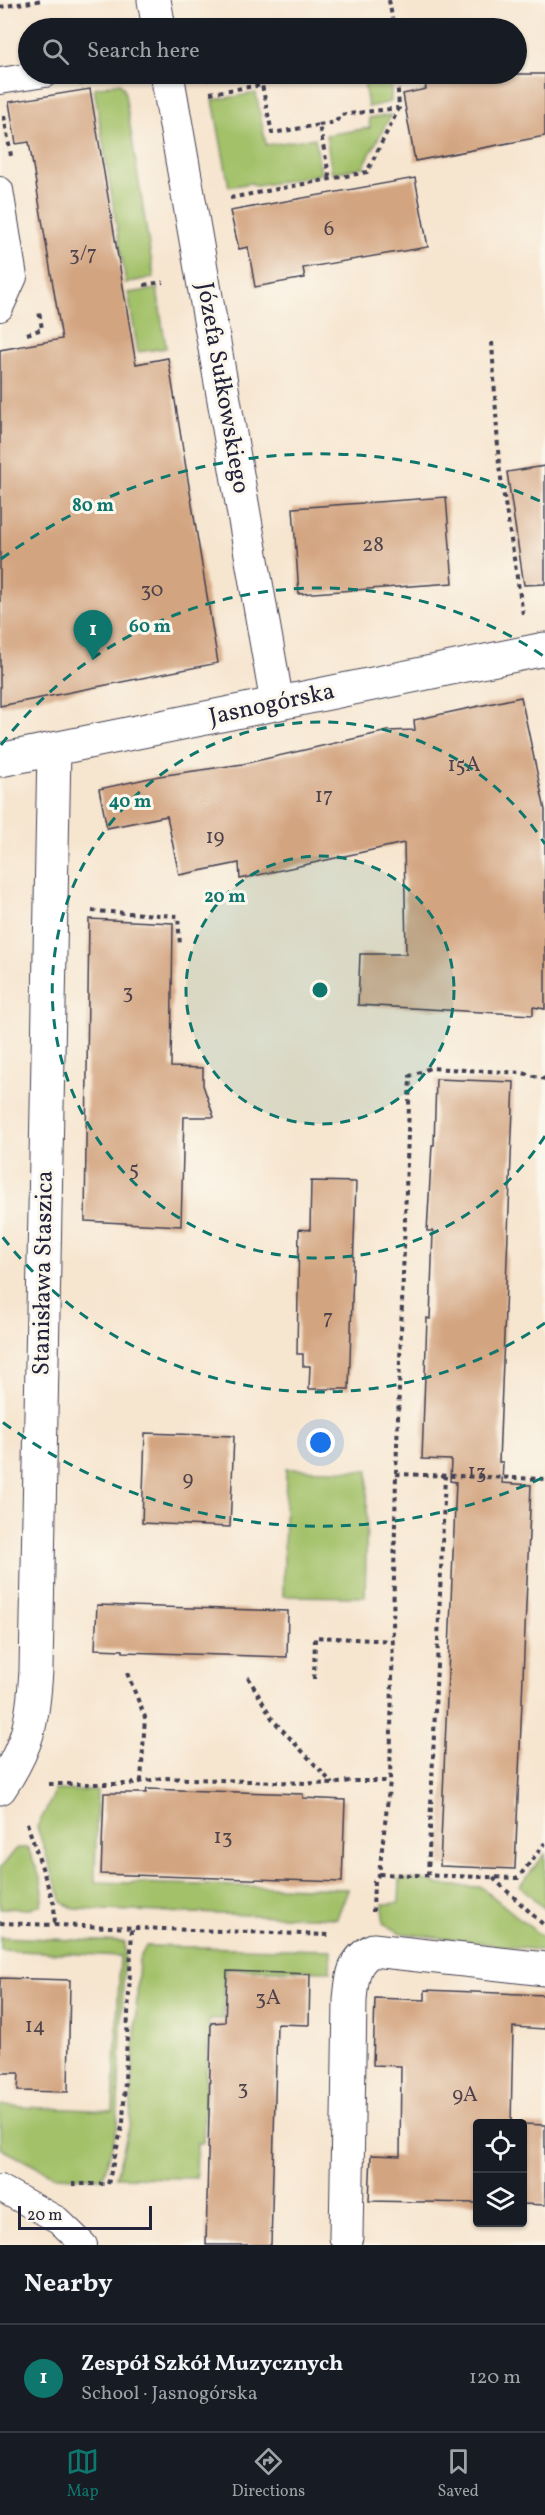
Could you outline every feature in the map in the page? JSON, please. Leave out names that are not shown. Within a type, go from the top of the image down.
[{"type":"street","points":[[154,0],[157,18]]},
{"type":"street","name":"Józefa Sułkowskiego","points":[[169,84],[277,703]]},
{"type":"street","name":"Jasnogórska","points":[[0,760],[545,649]]},
{"type":"street","name":"Stanisława Staszica","points":[[0,1788],[23,1751],[33,1716],[36,1670],[54,749]]},
{"type":"street","points":[[346,2241],[352,1972],[364,1955],[373,1950],[545,1969]]},
{"type":"lane","points":[[0,81],[18,78]]},
{"type":"lane","points":[[0,190],[14,277],[0,308]]},
{"type":"lane","points":[[0,2188],[58,2220],[84,2245]]},
{"type":"path","points":[[0,7],[43,0]]},
{"type":"path","points":[[389,0],[392,18]]},
{"type":"path","points":[[220,200],[367,172],[399,108],[398,84]]},
{"type":"path","points":[[203,94],[262,85],[272,132],[336,122],[340,115],[399,108]]},
{"type":"path","points":[[319,125],[330,179]]},
{"type":"path","points":[[144,285],[164,282]]},
{"type":"path","points":[[492,342],[499,466],[523,615]]},
{"type":"path","points":[[85,910],[178,916],[180,945]]},
{"type":"path","points":[[374,1908],[374,1881],[379,1874],[390,1781],[396,1474],[410,1076],[430,1068],[523,1073],[545,1079]]},
{"type":"path","points":[[396,1474],[545,1479]]},
{"type":"path","points":[[428,1875],[445,1476]]},
{"type":"path","points":[[314,1679],[315,1637],[394,1641]]},
{"type":"path","points":[[127,1672],[145,1716],[141,1781]]},
{"type":"path","points":[[248,1677],[273,1720],[333,1784]]},
{"type":"path","points":[[48,1784],[128,1784],[162,1778],[333,1784],[350,1781],[390,1781]]},
{"type":"path","points":[[27,1823],[54,1904],[55,1926]]},
{"type":"path","points":[[379,1874],[518,1878],[545,1843]]},
{"type":"path","points":[[493,1877],[545,1926]]},
{"type":"path","points":[[0,1923],[333,1936],[373,1950]]},
{"type":"path","points":[[68,2184],[108,2184],[121,2133],[132,1928]]},
{"type":"green space","points":[[121,84],[124,88],[154,277],[126,283],[94,88]]},
{"type":"green space","points":[[365,84],[391,84],[391,102],[368,107]]},
{"type":"green space","points":[[256,93],[266,145],[315,138],[321,174],[257,186],[251,183],[229,187],[213,100]]},
{"type":"green space","points":[[391,115],[363,167],[332,173],[326,135],[370,128],[369,118]]},
{"type":"green space","points":[[157,289],[166,348],[138,352],[128,293]]},
{"type":"green space","points":[[286,1469],[368,1471],[365,1597],[283,1596]]},
{"type":"green space","points":[[54,1790],[97,1791],[95,1882],[348,1889],[337,1918],[74,1909],[62,1902],[37,1827]]},
{"type":"green space","points":[[17,1848],[28,1848],[42,1884],[40,1905],[30,1909],[0,1908],[0,1869]]},
{"type":"green space","points":[[545,1854],[545,1909],[520,1886]]},
{"type":"green space","points":[[400,1879],[422,1879],[440,1885],[481,1887],[545,1939],[545,1951],[401,1933],[383,1923],[383,1904],[399,1903]]},
{"type":"green space","points":[[0,1937],[125,1942],[117,2128],[103,2178],[54,2176],[0,2148],[0,2106],[113,2111],[120,1956],[0,1950]]},
{"type":"green space","points":[[146,1946],[331,1950],[330,1971],[225,1969],[223,2019],[209,2019],[203,2143],[197,2143],[196,2178],[116,2177],[130,2123],[139,1959]]},
{"type":"building","points":[[527,74],[545,74],[545,136],[415,161],[403,94],[426,89],[425,84],[527,84]]},
{"type":"building","points":[[90,89],[136,364],[168,358],[218,663],[0,706],[0,350],[62,339],[29,142],[16,144],[9,102]]},
{"type":"building","points":[[415,178],[428,247],[303,268],[305,278],[255,287],[248,247],[239,249],[230,211]]},
{"type":"building","points":[[545,466],[545,584],[524,585],[507,472]]},
{"type":"building","points":[[446,497],[453,583],[299,594],[293,508]]},
{"type":"building","points":[[521,697],[545,810],[545,1009],[533,1007],[533,1015],[358,1005],[360,954],[406,954],[404,843],[240,879],[239,863],[179,875],[167,816],[107,828],[99,789],[159,776],[243,764],[388,731],[415,730],[414,720]]},
{"type":"building","points":[[89,919],[173,923],[171,1067],[203,1068],[203,1085],[214,1117],[184,1117],[181,1226],[85,1221]]},
{"type":"building","points":[[436,1079],[514,1082],[499,1462],[503,1462],[502,1483],[531,1485],[515,1869],[440,1866],[456,1482],[450,1481],[451,1460],[422,1459],[427,1318],[430,1319],[433,1231],[427,1231],[432,1145],[434,1145]]},
{"type":"building","points":[[311,1181],[356,1182],[349,1389],[309,1389],[310,1366],[303,1366],[303,1354],[297,1354],[299,1229],[310,1230]]},
{"type":"building","points":[[145,1433],[234,1436],[230,1527],[142,1523]]},
{"type":"building","points":[[97,1605],[288,1611],[287,1657],[123,1652],[123,1650],[95,1649]]},
{"type":"building","points":[[147,1789],[303,1794],[303,1798],[345,1800],[342,1882],[101,1874],[104,1793],[146,1793]]},
{"type":"building","points":[[227,1971],[310,1974],[309,2025],[277,2024],[271,2245],[206,2245],[211,2023],[225,2022]]},
{"type":"building","points":[[0,1978],[70,1980],[68,2092],[18,2091],[19,2073],[0,2073]]},
{"type":"building","points":[[425,1990],[545,1995],[545,2029],[513,2027],[511,2119],[473,2119],[473,2203],[369,2201],[371,2155],[400,2156],[401,2066],[373,2065],[375,1998],[425,2000]]},
{"type":"building","points":[[527,2124],[545,2125],[545,2205],[527,2204]]},
{"type":"place","name":"Zespół Szkół Muzycznych","points":[[93,660]]}]
